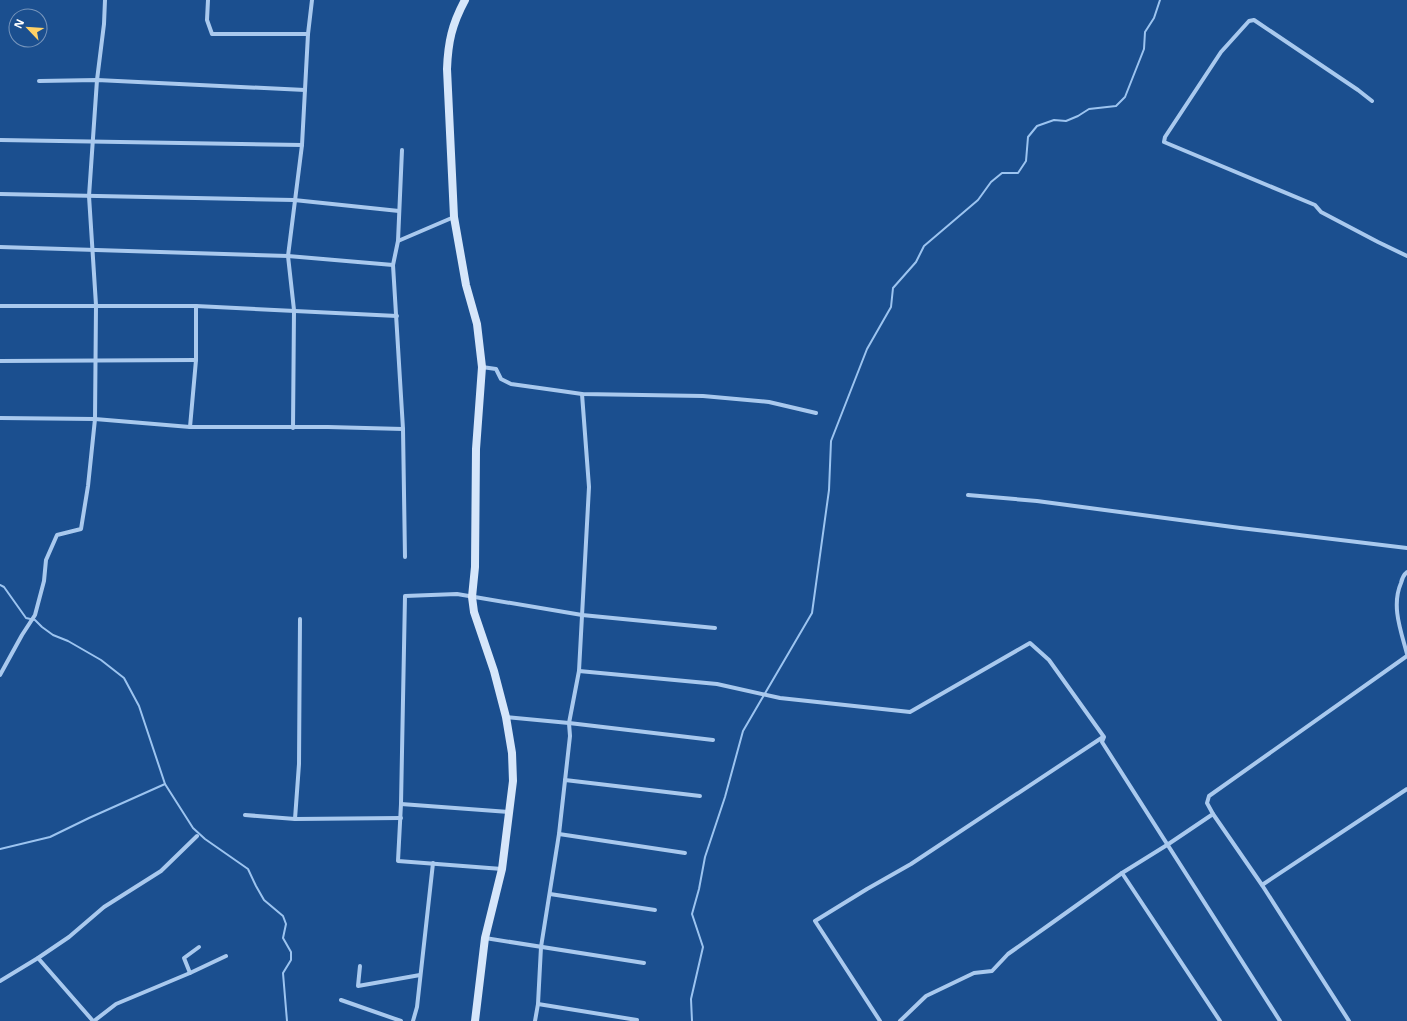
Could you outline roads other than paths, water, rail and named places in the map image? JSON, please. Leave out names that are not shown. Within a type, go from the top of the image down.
[{"type":"street","points":[[0,675],[35,615],[44,581],[46,560],[57,535],[81,529],[88,486],[95,419],[96,360],[96,305],[89,196],[94,141],[97,80],[104,24],[105,0]]},
{"type":"street","points":[[208,0],[207,20],[212,34],[308,34]]},
{"type":"street","points":[[293,428],[294,310],[288,256],[302,145],[308,34],[312,0]]},
{"type":"street","points":[[465,0],[456,17],[448,45],[446,69],[454,217],[466,285],[477,324],[482,367],[477,441],[475,567],[472,597],[474,612],[494,671],[506,717],[512,753],[513,781],[502,869],[485,938],[475,1021]]},
{"type":"street","points":[[1372,101],[1254,20],[1249,21],[1222,52],[1165,137],[1164,142],[1315,205],[1321,212],[1407,256]]},
{"type":"street","points":[[39,81],[97,80],[305,90]]},
{"type":"street","points":[[0,140],[302,145]]},
{"type":"street","points":[[402,150],[398,241],[393,265],[403,429],[405,557]]},
{"type":"street","points":[[0,194],[294,200],[399,210]]},
{"type":"street","points":[[398,241],[454,217]]},
{"type":"street","points":[[0,247],[288,256],[393,265]]},
{"type":"street","points":[[0,306],[196,306],[397,316]]},
{"type":"street","points":[[190,427],[196,360],[196,306]]},
{"type":"street","points":[[0,361],[196,360]]},
{"type":"street","points":[[482,367],[496,369],[501,379],[511,384],[582,394],[703,396],[769,402],[816,413]]},
{"type":"street","points":[[535,1021],[538,1004],[541,947],[559,834],[570,736],[569,723],[579,672],[589,487],[582,394]]},
{"type":"street","points":[[0,418],[95,419],[190,427],[328,427],[403,429]]},
{"type":"street","points":[[968,495],[1037,501],[1240,528],[1407,548]]},
{"type":"street","points":[[1349,1021],[1207,803],[1209,796],[1407,655],[1397,612],[1396,593],[1404,574],[1407,572]]},
{"type":"street","points":[[502,869],[398,861],[401,818],[405,596],[457,594],[582,615],[715,628]]},
{"type":"street","points":[[295,819],[299,764],[300,619]]},
{"type":"street","points":[[579,672],[717,684],[780,698],[910,712],[1030,643],[1049,660],[1104,737]]},
{"type":"street","points":[[506,717],[714,740]]},
{"type":"street","points":[[1104,737],[1102,742],[1280,1021]]},
{"type":"street","points":[[880,1021],[815,921],[910,864],[1104,737]]},
{"type":"street","points":[[565,780],[700,796]]},
{"type":"street","points":[[1262,886],[1407,789]]},
{"type":"street","points":[[401,804],[510,812]]},
{"type":"street","points":[[900,1021],[926,996],[974,973],[992,971],[1008,954],[1122,873],[1213,814]]},
{"type":"street","points":[[245,815],[295,819],[401,818]]},
{"type":"street","points":[[559,834],[686,853]]},
{"type":"street","points":[[0,982],[69,937],[104,907],[161,871],[197,836]]},
{"type":"street","points":[[413,1021],[417,1007],[433,863]]},
{"type":"street","points":[[1122,873],[1220,1021]]},
{"type":"street","points":[[550,894],[655,910]]},
{"type":"street","points":[[485,938],[644,963]]},
{"type":"street","points":[[190,973],[184,958],[199,947]]},
{"type":"street","points":[[38,958],[94,1021],[116,1004],[226,956]]},
{"type":"street","points":[[360,966],[358,986],[420,975]]},
{"type":"street","points":[[341,1000],[401,1021]]},
{"type":"street","points":[[538,1004],[637,1020]]},
{"type":"waterway","points":[[692,1021],[691,999],[703,947],[692,914],[699,889],[705,857],[725,797],[743,731],[812,613],[829,490],[831,441],[867,349],[891,307],[893,288],[916,262],[924,246],[978,200],[991,182],[1002,173],[1018,173],[1026,161],[1028,137],[1037,126],[1054,120],[1066,121],[1089,109],[1116,106],[1125,97],[1144,49],[1145,32],[1154,18],[1160,0]]},
{"type":"waterway","points":[[0,585],[4,587],[26,618],[35,620],[53,635],[68,641],[101,660],[124,678],[139,706],[165,784],[193,828],[205,839],[248,869],[264,900],[283,916],[286,924],[283,938],[291,952],[291,960],[283,973],[287,1021]]},
{"type":"waterway","points":[[0,849],[50,837],[165,784]]}]
